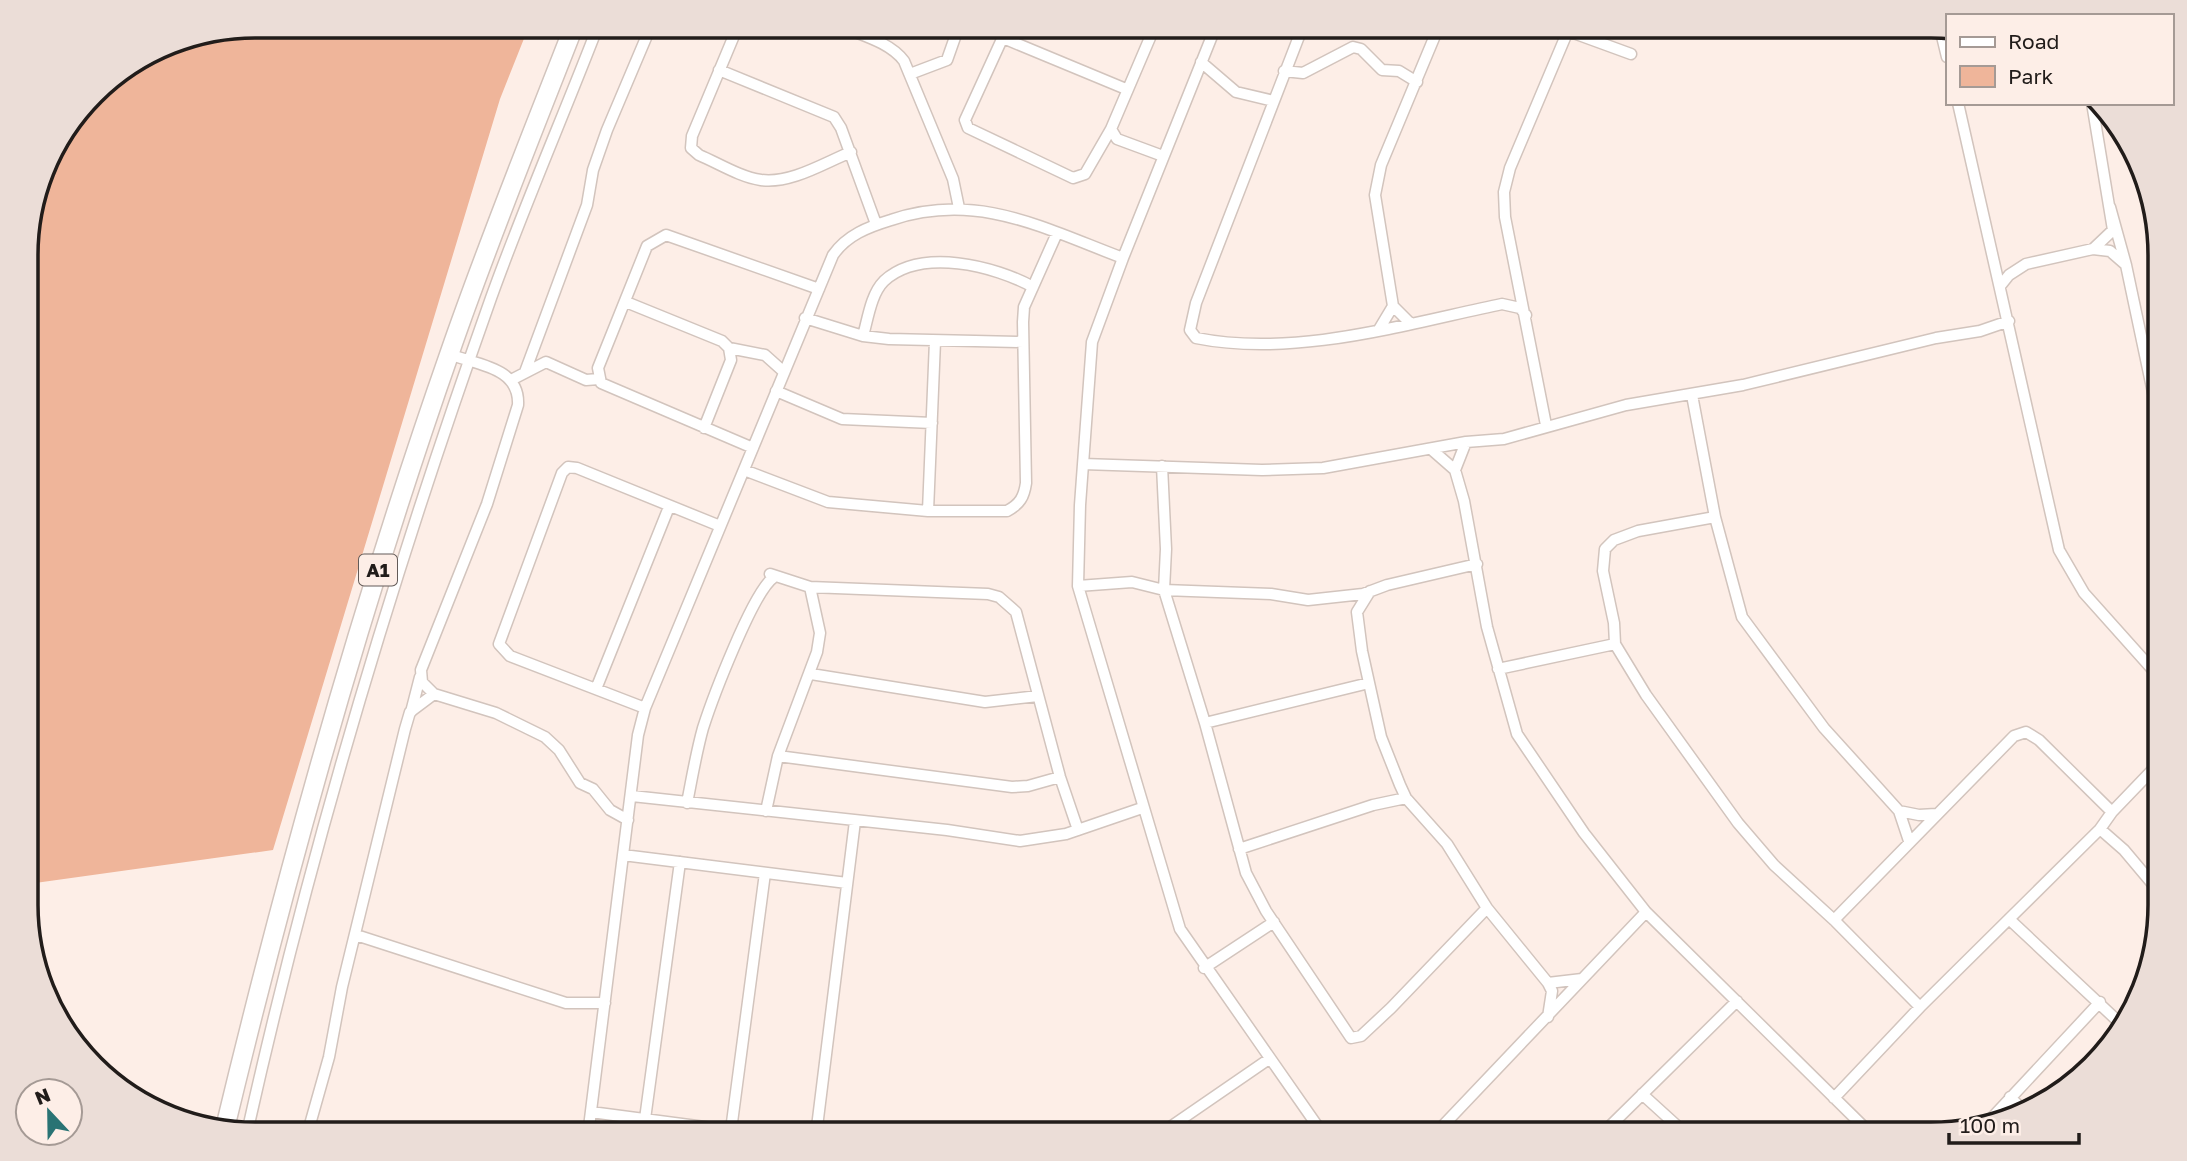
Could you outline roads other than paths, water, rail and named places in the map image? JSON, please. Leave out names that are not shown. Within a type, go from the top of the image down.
[{"type":"highway","name":"A1","points":[[227,1121],[288,877],[392,525],[449,354],[569,38]]},
{"type":"street","points":[[249,1123],[274,1015],[330,800],[378,638],[469,362],[529,197],[593,38]]},
{"type":"street","points":[[525,372],[587,205],[593,170],[607,130],[645,38]]},
{"type":"street","points":[[733,38],[692,136],[691,148],[699,155],[759,180],[793,177],[851,152]]},
{"type":"street","points":[[867,38],[898,52],[910,74],[953,179],[958,208]]},
{"type":"street","points":[[910,74],[947,60],[955,38]]},
{"type":"street","points":[[1126,89],[1003,38],[965,120],[968,128],[1073,178],[1085,174],[1111,129],[1149,38]]},
{"type":"street","points":[[1211,38],[1122,258],[1090,355],[1078,586],[1180,929],[1204,968],[1314,1122]]},
{"type":"street","points":[[1298,38],[1196,303],[1190,330],[1196,338],[1238,342],[1334,340],[1502,304],[1520,308],[1526,315]]},
{"type":"street","points":[[1409,323],[1393,306],[1375,195],[1381,165],[1434,38]]},
{"type":"street","points":[[1546,425],[1526,315],[1504,217],[1504,192],[1510,168],[1565,38]]},
{"type":"street","points":[[1591,38],[1631,54]]},
{"type":"street","points":[[1284,71],[1303,73],[1353,47],[1362,50],[1382,70],[1399,71],[1417,82]]},
{"type":"street","points":[[1201,62],[1236,92],[1274,101]]},
{"type":"street","points":[[719,70],[824,110],[841,128],[876,225]]},
{"type":"street","points":[[1958,105],[2059,550],[2084,593],[2148,665]]},
{"type":"street","points":[[2093,249],[2113,230],[2094,112]]},
{"type":"street","points":[[1111,129],[1117,139],[1163,156]]},
{"type":"street","points":[[2110,207],[2126,265],[2148,369]]},
{"type":"street","points":[[590,1123],[638,735],[645,708],[832,255],[843,240],[876,225],[915,212],[958,208],[1025,219],[1122,258]]},
{"type":"street","points":[[744,470],[828,502],[928,511],[1007,511],[1016,506],[1024,495],[1024,307],[1057,233]]},
{"type":"street","points":[[752,448],[605,387],[599,379],[598,368],[647,246],[666,234],[818,289]]},
{"type":"street","points":[[2001,285],[2009,275],[2026,264],[2093,249],[2110,251],[2126,265]]},
{"type":"street","points":[[863,336],[875,295],[884,281],[912,266],[979,266],[998,270],[1033,286]]},
{"type":"street","points":[[1502,304],[1510,298],[1519,284]]},
{"type":"street","points":[[626,302],[722,341],[729,348],[765,355],[784,372]]},
{"type":"street","points":[[1378,331],[1393,306]]},
{"type":"street","points":[[805,318],[863,336],[935,341],[1023,342]]},
{"type":"street","points":[[1083,464],[1301,470],[1466,442],[1504,439],[1546,425],[1626,405],[1692,395],[1980,331],[2009,321]]},
{"type":"street","points":[[928,511],[935,341]]},
{"type":"street","points":[[704,428],[731,360],[729,348]]},
{"type":"street","points":[[311,1123],[330,1058],[342,988],[420,677],[487,504],[516,418],[519,396],[513,379],[506,373],[449,354]]},
{"type":"street","points":[[513,379],[546,362],[586,380],[599,379]]},
{"type":"street","points":[[776,391],[842,419],[932,424]]},
{"type":"street","points":[[1692,395],[1715,517],[1748,629],[1824,728],[1899,811],[1909,841]]},
{"type":"street","points":[[1466,442],[1455,470],[1498,669],[1517,734],[1584,833],[1646,912],[1859,1122]]},
{"type":"street","points":[[1431,449],[1455,470]]},
{"type":"street","points":[[1162,466],[1166,550],[1164,590],[1205,723],[1239,849],[1256,895],[1351,1038],[1361,1036],[1391,1008],[1487,908]]},
{"type":"street","points":[[645,708],[510,656],[499,644],[562,473],[568,467],[577,468],[720,526]]},
{"type":"street","points":[[596,689],[669,507]]},
{"type":"street","points":[[1715,517],[1631,533],[1614,540],[1605,549],[1603,570],[1614,623],[1615,644],[1646,695],[1738,823],[1774,865],[1834,920],[1920,1007]]},
{"type":"street","points":[[1078,586],[1132,582],[1164,590],[1271,594],[1308,600],[1370,591],[1477,564]]},
{"type":"street","points":[[687,803],[708,716],[754,603],[767,582],[774,577],[770,574],[810,587],[988,594],[999,597],[1016,612],[1060,777],[1078,830]]},
{"type":"street","points":[[766,811],[778,756],[811,674],[820,633],[810,587]]},
{"type":"street","points":[[1357,612],[1370,591]]},
{"type":"street","points":[[1341,597],[1357,612],[1368,683],[1381,737],[1406,798],[1447,845],[1487,908],[1548,983],[1552,991],[1548,1017]]},
{"type":"street","points":[[1498,669],[1615,644]]},
{"type":"street","points":[[811,674],[985,702],[1038,696]]},
{"type":"street","points":[[420,677],[425,688],[434,694],[496,713],[545,737],[559,750],[580,783],[593,789],[610,810],[628,820]]},
{"type":"street","points":[[1205,723],[1368,683]]},
{"type":"street","points":[[411,712],[434,694]]},
{"type":"street","points":[[1834,920],[2014,736],[2025,733],[2055,753],[2112,812]]},
{"type":"street","points":[[778,756],[1012,787],[1028,786],[1060,777]]},
{"type":"street","points":[[1834,1098],[1920,1007],[2100,829],[2112,812],[2148,774]]},
{"type":"street","points":[[632,796],[947,830],[1020,841],[1078,830],[1142,808]]},
{"type":"street","points":[[1239,849],[1406,798]]},
{"type":"street","points":[[1899,811],[1919,816],[1937,814]]},
{"type":"street","points":[[818,1123],[855,821]]},
{"type":"street","points":[[2100,829],[2124,850],[2148,879]]},
{"type":"street","points":[[623,855],[847,883]]},
{"type":"street","points":[[645,1119],[680,862]]},
{"type":"street","points":[[733,1123],[765,873]]},
{"type":"street","points":[[1445,1122],[1646,912]]},
{"type":"street","points":[[2009,919],[2116,1019]]},
{"type":"street","points":[[1204,968],[1273,922]]},
{"type":"street","points":[[355,935],[566,1003],[605,1003]]},
{"type":"street","points":[[1548,983],[1582,978]]},
{"type":"street","points":[[1614,1122],[1737,1001]]},
{"type":"street","points":[[1997,1112],[2100,1002]]},
{"type":"street","points":[[1178,1122],[1269,1059]]},
{"type":"street","points":[[1642,1094],[1673,1122]]},
{"type":"street","points":[[2010,1097],[2017,1104]]},
{"type":"street","points":[[591,1112],[675,1123]]}]
